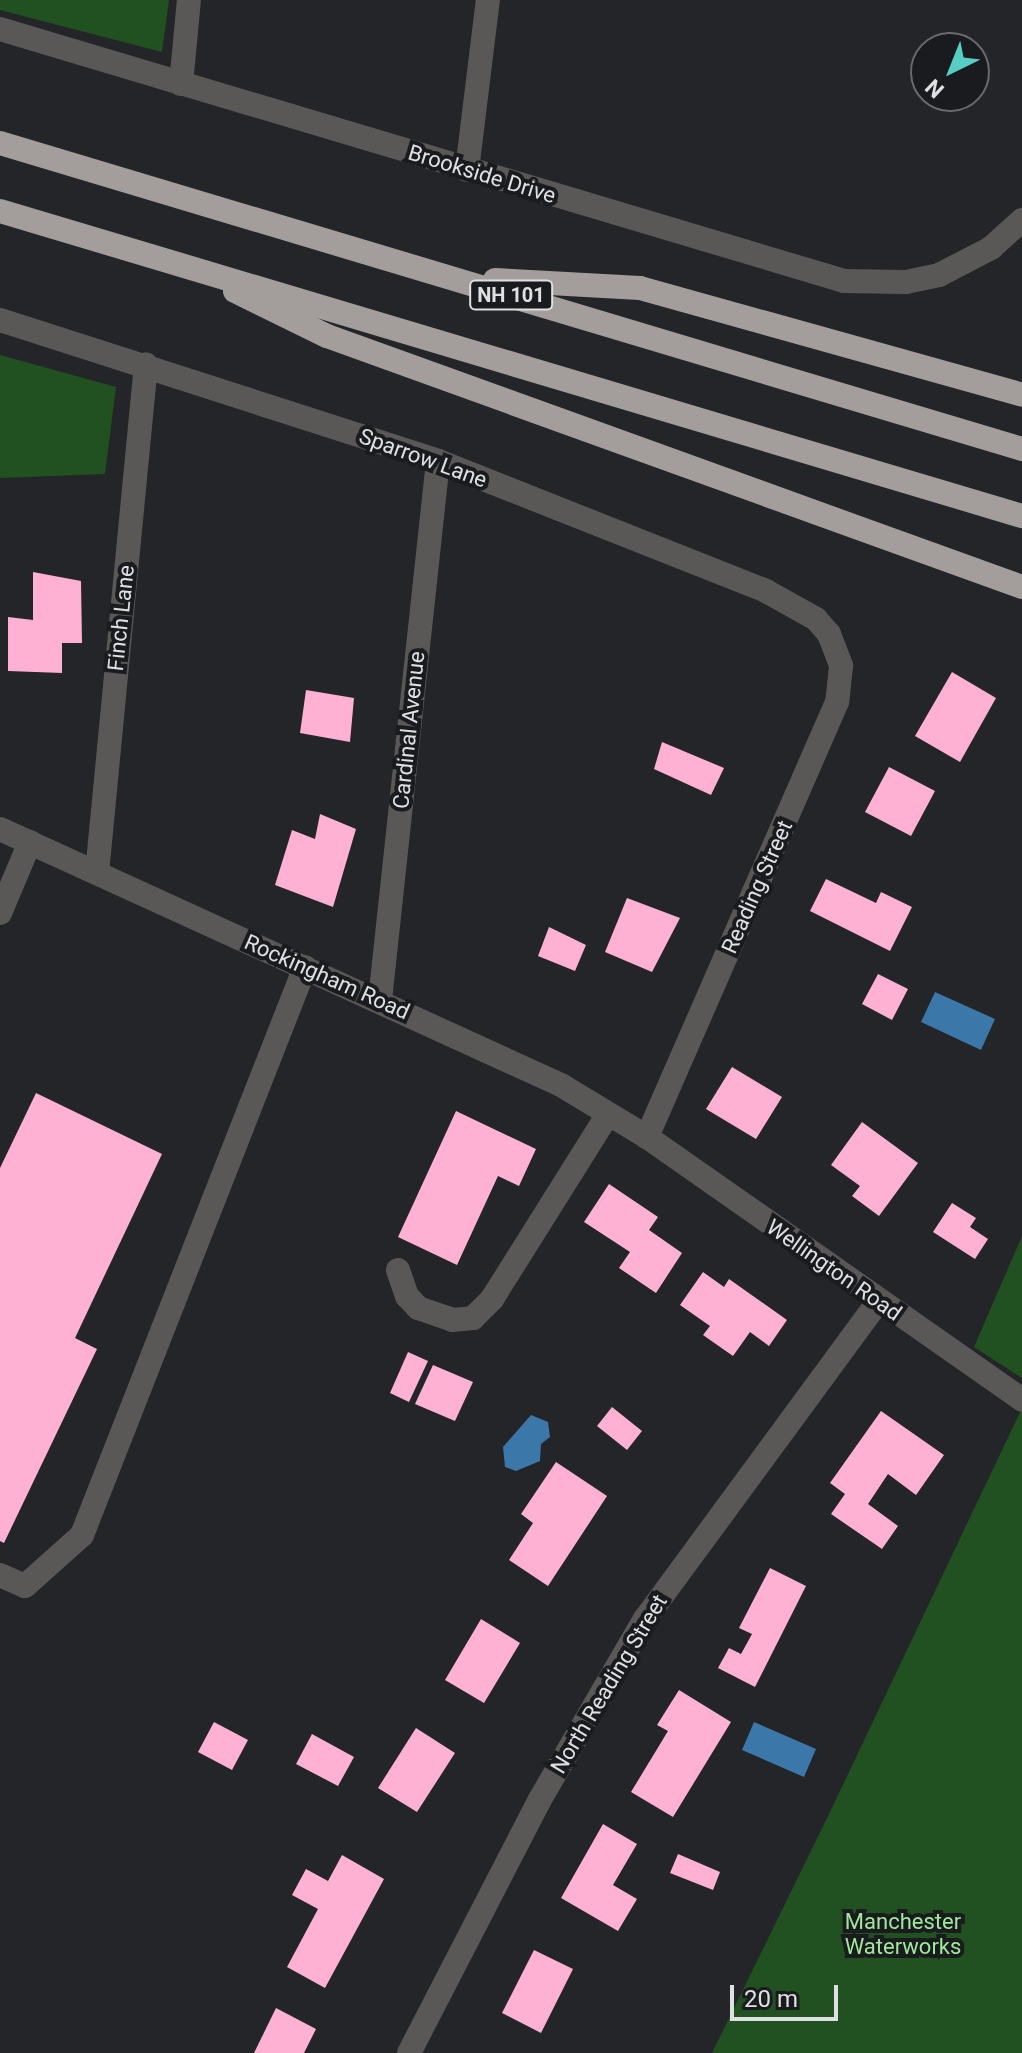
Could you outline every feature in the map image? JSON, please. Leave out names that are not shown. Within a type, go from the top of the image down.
[{"type":"highway","name":"NH 101","points":[[0,143],[1022,449]]},
{"type":"highway","points":[[0,211],[1022,516]]},
{"type":"highway","points":[[171,260],[327,336],[1022,587]]},
{"type":"highway","points":[[458,279],[640,288],[1022,395]]},
{"type":"street","points":[[181,84],[189,0]]},
{"type":"street","points":[[467,170],[488,0]]},
{"type":"street","name":"Brookside Drive","points":[[0,29],[844,281],[906,282],[966,264],[1022,220]]},
{"type":"street","name":"Sparrow Lane","points":[[0,320],[146,364],[438,461],[766,591],[816,619],[829,634]]},
{"type":"street","name":"Finch Lane","points":[[97,873],[146,364]]},
{"type":"street","name":"Cardinal Avenue","points":[[380,1000],[438,461]]},
{"type":"street","name":"Reading Street","points":[[647,1137],[837,702],[841,666],[829,634]]},
{"type":"street","name":"Rockingham Road","points":[[0,829],[561,1085],[647,1137]]},
{"type":"street","points":[[0,913],[30,842]]},
{"type":"street","points":[[0,1575],[25,1586],[82,1535],[305,967]]},
{"type":"street","points":[[398,1270],[407,1296],[418,1308],[452,1320],[473,1318],[492,1299],[608,1114]]},
{"type":"street","name":"Wellington Road","points":[[647,1137],[878,1302],[1022,1400]]},
{"type":"street","name":"North Reading Street","points":[[409,2053],[539,1801],[645,1619],[878,1302]]},
{"type":"green space","points":[[0,0],[169,0],[162,52],[0,10]]},
{"type":"green space","points":[[0,355],[116,387],[105,474],[0,478]]},
{"type":"green space","points":[[1022,1236],[1022,1378],[974,1347]]},
{"type":"green space","name":"Manchester Waterworks","points":[[1022,1408],[1022,2053],[712,2053],[830,1812]]},
{"type":"water","points":[[935,992],[995,1019],[981,1050],[921,1022]]},
{"type":"water","points":[[531,1415],[548,1422],[550,1437],[541,1444],[540,1461],[516,1471],[505,1467],[503,1447]]},
{"type":"water","points":[[754,1722],[816,1749],[804,1777],[742,1750]]},
{"type":"building","points":[[33,572],[81,581],[82,643],[62,643],[62,673],[8,671],[8,617],[33,620]]},
{"type":"building","points":[[952,672],[996,698],[960,762],[915,736]]},
{"type":"building","points":[[306,690],[354,698],[350,742],[300,733]]},
{"type":"building","points":[[662,742],[724,768],[711,795],[654,769]]},
{"type":"building","points":[[889,767],[935,791],[911,836],[865,812]]},
{"type":"building","points":[[320,814],[356,829],[333,907],[275,885],[292,830],[315,839]]},
{"type":"building","points":[[826,879],[876,903],[881,892],[912,907],[890,951],[810,911]]},
{"type":"building","points":[[627,898],[680,918],[652,972],[605,952]]},
{"type":"building","points":[[549,927],[586,945],[575,971],[538,956]]},
{"type":"building","points":[[878,974],[908,989],[892,1020],[862,1004]]},
{"type":"building","points":[[732,1067],[782,1097],[756,1139],[706,1109]]},
{"type":"building","points":[[36,1093],[162,1154],[75,1338],[97,1349],[4,1543],[0,1541],[0,1168]]},
{"type":"building","points":[[456,1111],[536,1149],[519,1186],[498,1176],[457,1265],[398,1237]]},
{"type":"building","points":[[862,1122],[918,1163],[879,1216],[852,1196],[860,1186],[831,1165]]},
{"type":"building","points":[[609,1184],[658,1217],[649,1230],[682,1253],[656,1293],[619,1268],[630,1252],[584,1222]]},
{"type":"building","points":[[952,1203],[976,1218],[970,1227],[988,1239],[975,1259],[933,1232]]},
{"type":"building","points":[[703,1272],[724,1287],[729,1279],[787,1320],[769,1346],[750,1332],[733,1356],[703,1335],[710,1326],[680,1305]]},
{"type":"building","points":[[408,1352],[428,1361],[409,1402],[390,1393]]},
{"type":"building","points":[[433,1365],[473,1382],[455,1421],[415,1404]]},
{"type":"building","points":[[612,1407],[642,1431],[627,1450],[597,1426]]},
{"type":"building","points":[[881,1411],[944,1455],[916,1495],[888,1474],[868,1504],[898,1526],[882,1549],[831,1514],[845,1494],[830,1483]]},
{"type":"building","points":[[556,1462],[607,1496],[548,1586],[509,1560],[533,1523],[521,1514]]},
{"type":"building","points":[[770,1568],[806,1586],[755,1687],[718,1668],[729,1648],[741,1654],[752,1634],[739,1628]]},
{"type":"building","points":[[481,1619],[520,1643],[484,1703],[445,1680]]},
{"type":"building","points":[[679,1690],[731,1722],[673,1817],[631,1792],[668,1731],[657,1725]]},
{"type":"building","points":[[214,1722],[248,1740],[232,1770],[198,1752]]},
{"type":"building","points":[[416,1728],[455,1753],[417,1812],[378,1788]]},
{"type":"building","points":[[312,1734],[354,1757],[338,1786],[296,1764]]},
{"type":"building","points":[[603,1824],[637,1844],[613,1885],[637,1899],[618,1931],[561,1898]]},
{"type":"building","points":[[678,1854],[720,1872],[713,1890],[670,1873]]},
{"type":"building","points":[[342,1855],[384,1879],[325,1988],[287,1967],[318,1909],[292,1895],[306,1869],[328,1881]]},
{"type":"building","points":[[534,1950],[573,1969],[541,2033],[502,2013]]},
{"type":"building","points":[[276,2008],[316,2029],[304,2053],[254,2053]]}]
